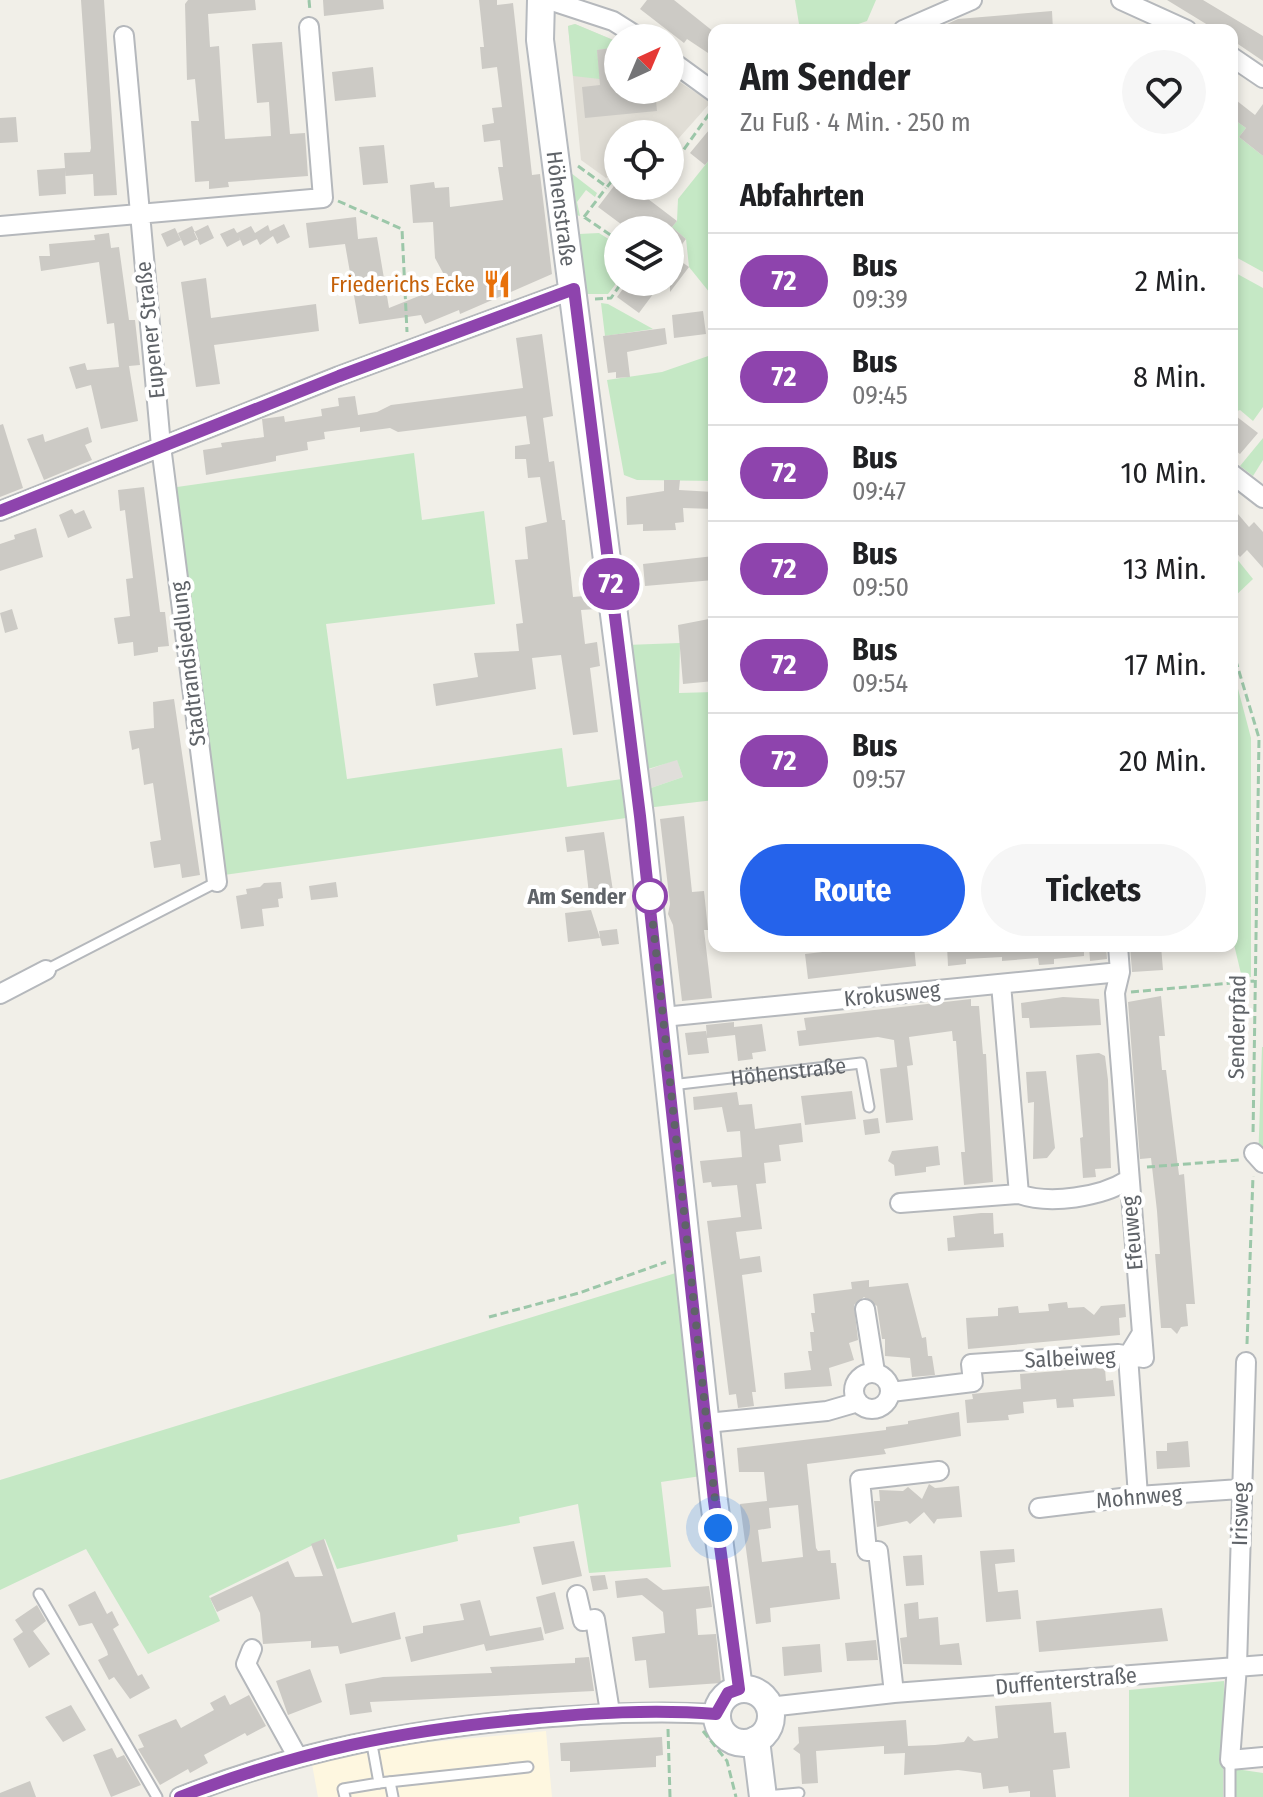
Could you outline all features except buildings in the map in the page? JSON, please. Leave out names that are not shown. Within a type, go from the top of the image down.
[{"type":"street","name":"Höhenstraße","points":[[541,0],[540,40],[556,156],[575,225],[575,295],[663,1017],[739,1689]]},
{"type":"street","points":[[549,0],[618,24]]},
{"type":"street","points":[[917,24],[972,0]]},
{"type":"street","points":[[1121,0],[1174,24]]},
{"type":"street","points":[[0,226],[323,198],[309,27]]},
{"type":"street","name":"Eupener Straße","points":[[124,36],[161,446]]},
{"type":"street","points":[[1238,61],[1263,78]]},
{"type":"street","points":[[684,70],[708,88]]},
{"type":"street","points":[[0,511],[408,351],[575,295]]},
{"type":"street","name":"Stadtrandsiedlung","points":[[161,446],[217,882]]},
{"type":"street","points":[[1238,479],[1263,498]]},
{"type":"street","points":[[1118,952],[1120,972],[1115,993],[1127,1174]]},
{"type":"street","points":[[0,994],[46,970]]},
{"type":"street","name":"Krokusweg","points":[[663,1017],[1120,972]]},
{"type":"street","points":[[1001,984],[1019,1194]]},
{"type":"street","name":"Efeuweg","points":[[900,1203],[1019,1194],[1032,1198],[1108,1193],[1127,1174]]},
{"type":"street","name":"Efeuweg","points":[[1127,1174],[1142,1333],[1128,1356]]},
{"type":"street","points":[[1108,1193],[1129,1203]]},
{"type":"street","points":[[865,1309],[875,1372]]},
{"type":"street","points":[[1128,1356],[1138,1496]]},
{"type":"street","name":"Salbeiweg","points":[[891,1392],[973,1382],[971,1364],[1128,1356]]},
{"type":"street","name":"Irisweg","points":[[1237,1666],[1246,1362]]},
{"type":"street","points":[[707,1423],[827,1411],[858,1402],[875,1409],[886,1404],[891,1392],[887,1379],[875,1372],[863,1375],[855,1384],[858,1402]]},
{"type":"street","points":[[1137,1462],[1160,1495]]},
{"type":"street","points":[[894,1693],[878,1551],[867,1551],[860,1480],[939,1471]]},
{"type":"street","name":"Mohnweg","points":[[1039,1508],[1138,1496],[1240,1489]]},
{"type":"street","points":[[577,1595],[583,1621],[595,1619],[610,1712]]},
{"type":"street","points":[[252,1649],[246,1664],[297,1756]]},
{"type":"street","name":"Duffenterstraße","points":[[769,1707],[894,1693],[1263,1665]]},
{"type":"street","points":[[1237,1666],[1230,1760],[1263,1757]]},
{"type":"street","points":[[180,1797],[297,1756],[449,1726],[610,1712],[668,1711],[709,1714],[726,1736],[748,1741],[769,1726],[769,1707],[758,1692],[739,1689],[728,1693],[709,1714]]},
{"type":"street","points":[[748,1741],[761,1797]]},
{"type":"street","points":[[747,1797],[748,1741]]},
{"type":"lane","points":[[46,970],[217,882]]},
{"type":"lane","name":"Höhenstraße","points":[[671,1085],[861,1063],[869,1107]]},
{"type":"lane","points":[[39,1594],[157,1797]]},
{"type":"lane","points":[[371,1739],[379,1783]]},
{"type":"lane","points":[[1230,1760],[1230,1797]]},
{"type":"lane","points":[[345,1797],[343,1789],[379,1783],[528,1767]]},
{"type":"lane","points":[[390,1782],[393,1797]]},
{"type":"lane","points":[[761,1797],[799,1793]]},
{"type":"path","points":[[684,149],[708,115]]},
{"type":"path","points":[[556,156],[576,165],[604,185]]},
{"type":"path","points":[[604,191],[575,225],[604,235]]},
{"type":"path","points":[[323,198],[336,200],[402,229],[408,351]]},
{"type":"path","points":[[575,295],[612,296]]},
{"type":"path","name":"Senderpfad","points":[[1238,668],[1259,738],[1254,981],[1258,1158],[1246,1362]]},
{"type":"path","points":[[1259,738],[1263,742]]},
{"type":"path","points":[[1115,993],[1254,981]]},
{"type":"path","points":[[1127,1174],[1258,1158]]},
{"type":"path","points":[[489,1317],[579,1293],[688,1254]]},
{"type":"path","points":[[668,1711],[670,1797]]},
{"type":"path","points":[[709,1714],[703,1733],[727,1761],[736,1797]]},
{"type":"shaded area","points":[[575,24],[604,36],[604,104],[684,104],[684,85],[708,100],[708,105],[684,132],[684,120],[604,120],[604,177],[581,160],[568,26]]},
{"type":"shaded area","points":[[677,759],[683,777],[651,788],[645,771]]},
{"type":"shaded area","points":[[546,1731],[552,1797],[318,1797],[312,1764],[389,1746]]},
{"type":"green space","points":[[795,0],[876,0],[867,21],[858,24],[799,24]]},
{"type":"green space","points":[[575,24],[604,36],[604,49],[597,50],[600,79],[573,76],[568,26]]},
{"type":"green space","points":[[1238,122],[1246,128],[1239,137],[1263,156],[1263,272],[1238,258]]},
{"type":"green space","points":[[708,162],[708,291],[689,267],[684,216],[677,216],[678,200],[684,200],[684,192]]},
{"type":"green space","points":[[571,173],[597,193],[595,197],[586,190],[577,202],[580,216],[576,215]]},
{"type":"green space","points":[[599,233],[604,236],[604,294],[587,294],[579,234]]},
{"type":"green space","points":[[1238,274],[1263,288],[1263,407],[1253,421],[1240,410]]},
{"type":"green space","points":[[601,303],[608,304],[653,329],[605,336]]},
{"type":"green space","points":[[708,356],[708,481],[637,480],[624,475],[607,380],[662,372]]},
{"type":"green space","points":[[1263,438],[1263,460],[1253,476],[1240,466]]},
{"type":"green space","points":[[414,453],[422,520],[484,511],[495,604],[326,624],[347,779],[562,748],[567,787],[622,779],[626,818],[224,875],[170,488]]},
{"type":"green space","points":[[1238,560],[1253,579],[1238,593]]},
{"type":"green space","points":[[680,643],[679,693],[708,692],[708,801],[646,808],[626,645]],"holes":[[[677,760],[683,777],[651,788],[645,770]]]},
{"type":"green space","points":[[1238,689],[1251,738],[1251,977],[1242,978],[1236,952]]},
{"type":"green space","points":[[1263,1047],[1263,1166],[1258,1163]]},
{"type":"green space","points":[[679,1272],[701,1476],[661,1482],[671,1567],[589,1573],[578,1504],[519,1517],[520,1523],[457,1535],[458,1541],[337,1569],[325,1539],[209,1596],[220,1621],[148,1654],[86,1549],[0,1590],[0,1480]]},
{"type":"green space","points":[[1224,1681],[1223,1797],[1129,1797],[1129,1690]]},
{"type":"green space","points":[[1236,1769],[1263,1773],[1263,1797],[1234,1797]]},
{"type":"bus line","name":"72","points":[[0,511],[339,376],[574,289],[640,816],[714,1501],[739,1689],[728,1693],[720,1702],[716,1714],[610,1712],[399,1733],[297,1756],[180,1797]]},
{"type":"place","name":"Friederichs Ecke","points":[[497,284]]},
{"type":"place","name":"Am Sender","points":[[650,896]]},
{"type":"route","points":[[650,896],[718,1528]]}]
